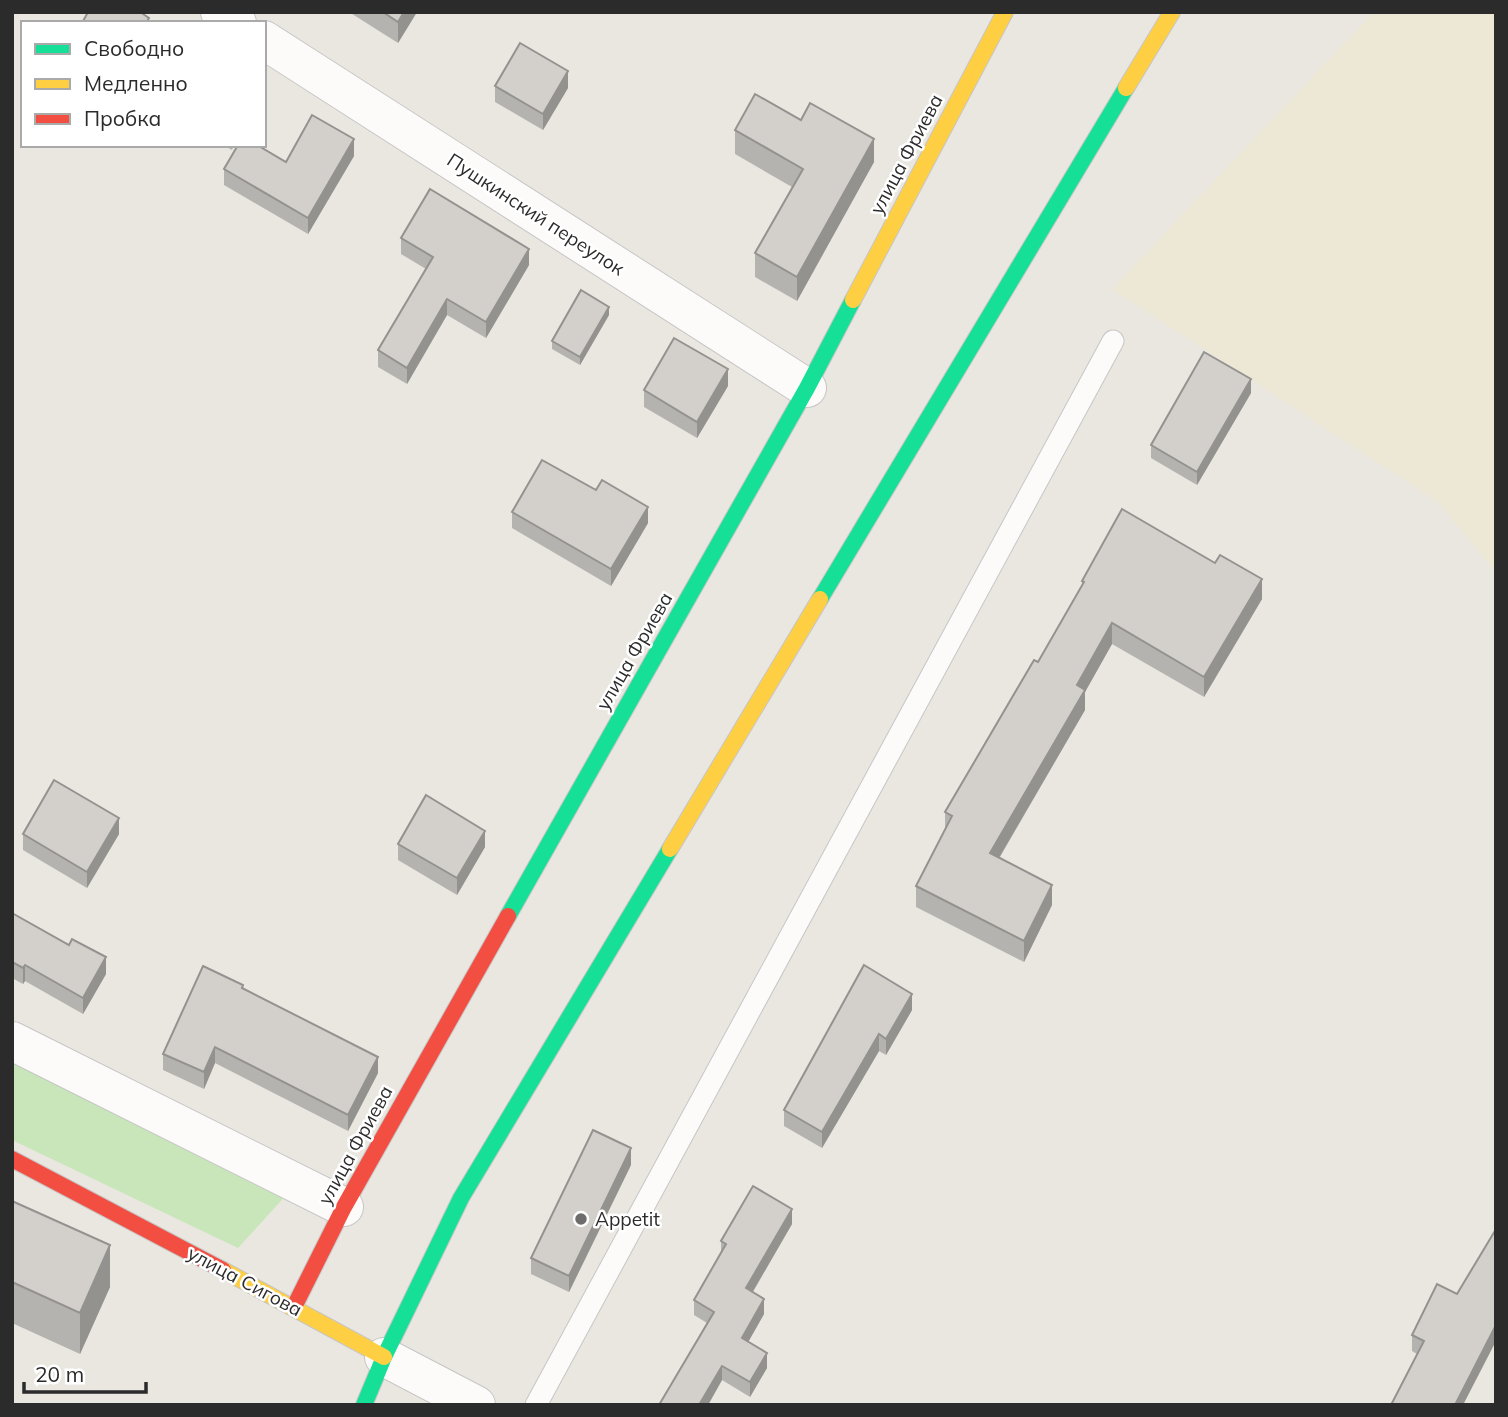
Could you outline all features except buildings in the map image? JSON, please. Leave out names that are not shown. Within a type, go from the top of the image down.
[{"type":"main road","name":"улица Фриева","points":[[293,1307],[344,1207],[807,388],[1004,12]]},
{"type":"main road","points":[[364,1405],[384,1357],[461,1198],[1172,12]]},
{"type":"main road","name":"улица Сигова","points":[[12,1159],[384,1357]]},
{"type":"street","name":"Пушкинский переулок","points":[[266,41],[807,388]]},
{"type":"street","points":[[12,1041],[344,1207]]},
{"type":"street","name":"улица Сигова","points":[[384,1357],[476,1405]]},
{"type":"lane","points":[[536,1405],[1113,341]]},
{"type":"shaded area","points":[[1374,12],[1496,12],[1496,573],[1438,502],[1112,289]]},
{"type":"green space","points":[[12,1054],[289,1192],[238,1248],[12,1140]]},
{"type":"traffic: fast","points":[[820,599],[1126,88]]},
{"type":"traffic: fast","points":[[508,916],[807,388],[853,300]]},
{"type":"traffic: fast","points":[[364,1405],[384,1357],[461,1198],[670,849]]},
{"type":"traffic: slow","points":[[853,300],[1005,12]]},
{"type":"traffic: slow","points":[[1126,88],[1172,12]]},
{"type":"traffic: slow","points":[[670,849],[820,599]]},
{"type":"traffic: slow","points":[[223,1270],[384,1357]]},
{"type":"traffic: jam","points":[[294,1307],[344,1207],[508,916]]},
{"type":"traffic: jam","points":[[12,1159],[223,1270]]},
{"type":"place","name":"Appetit","points":[[581,1219]]}]
